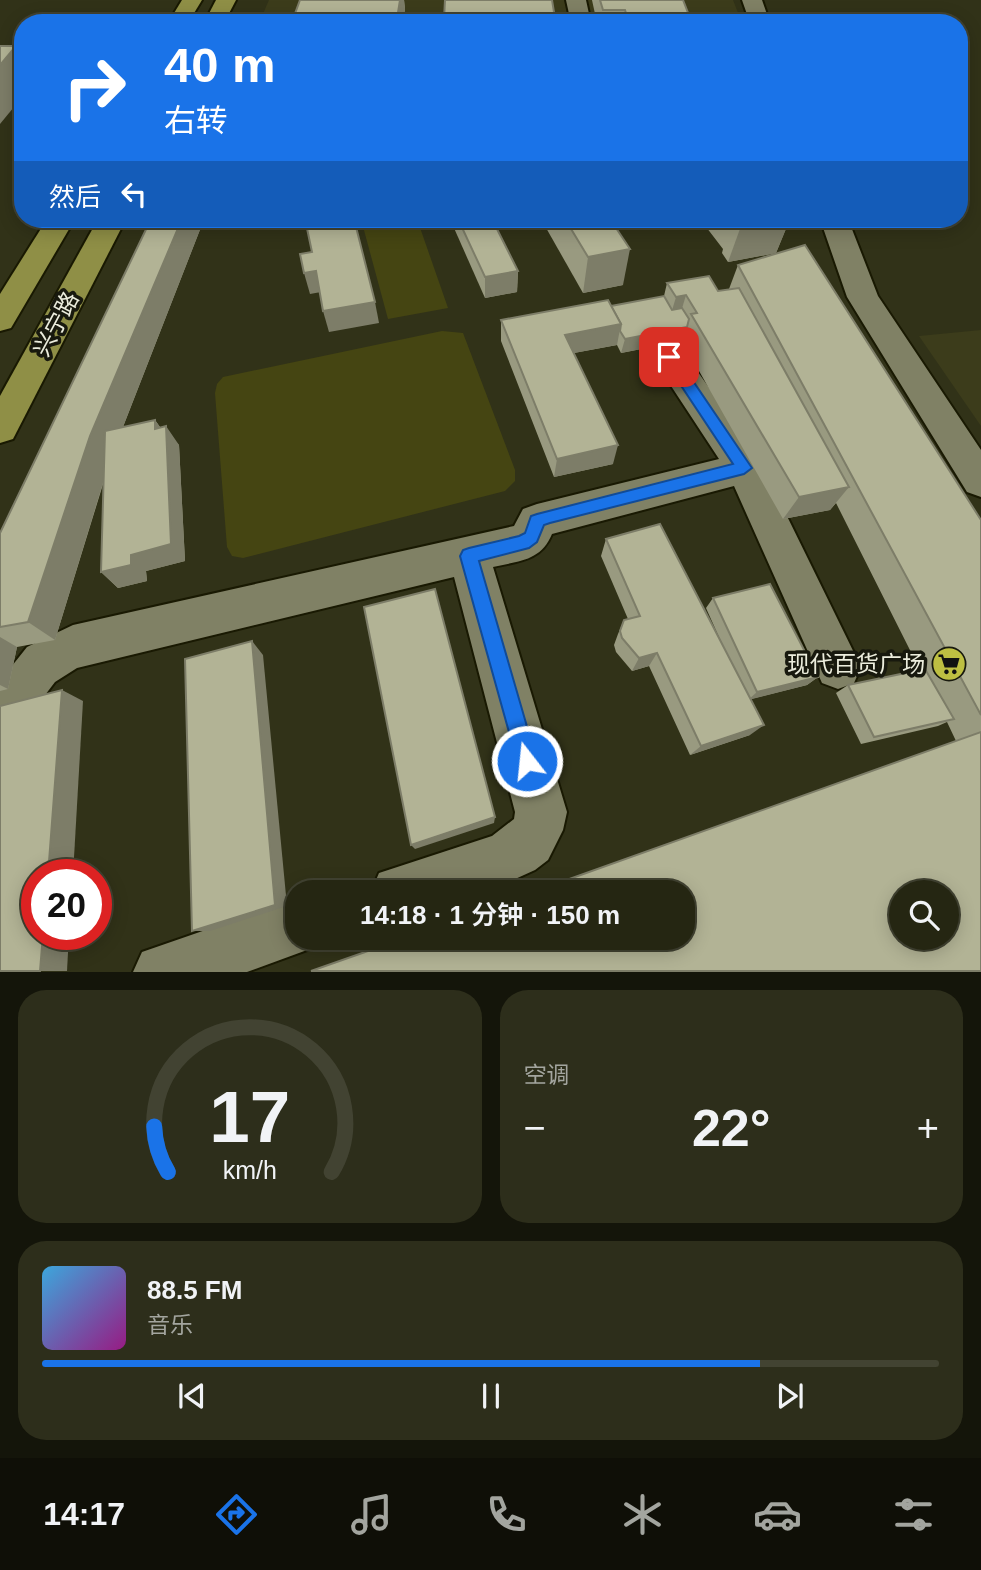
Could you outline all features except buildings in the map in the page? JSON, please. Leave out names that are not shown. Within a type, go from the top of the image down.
[{"type":"main road","points":[[0,320],[56,228]]},
{"type":"main road","name":"兴宁路","points":[[0,429],[107,228]]},
{"type":"street","points":[[837,228],[863,297],[981,481]]},
{"type":"street","points":[[669,357],[744,468],[838,667]]},
{"type":"street","points":[[0,712],[11,707],[37,667],[52,656],[73,647],[523,542],[531,537],[537,521],[550,516],[744,468]]},
{"type":"street","points":[[434,880],[503,857],[524,847],[538,832],[541,812],[469,556]]},
{"type":"street","points":[[162,971],[285,930]]},
{"type":"shaded area","points":[[269,0],[733,0],[738,14],[263,14]]},
{"type":"shaded area","points":[[363,228],[420,228],[448,308],[388,319]]},
{"type":"shaded area","points":[[981,330],[981,426],[919,336]]},
{"type":"shaded area","points":[[442,331],[463,333],[515,470],[515,481],[505,491],[243,558],[232,556],[227,547],[215,393],[217,384],[223,377]]},
{"type":"place","name":"现代百货广场","points":[[949,664]]},
{"type":"route","points":[[527,761],[469,556],[523,542],[531,537],[537,521],[550,516],[744,468],[669,357]]}]
